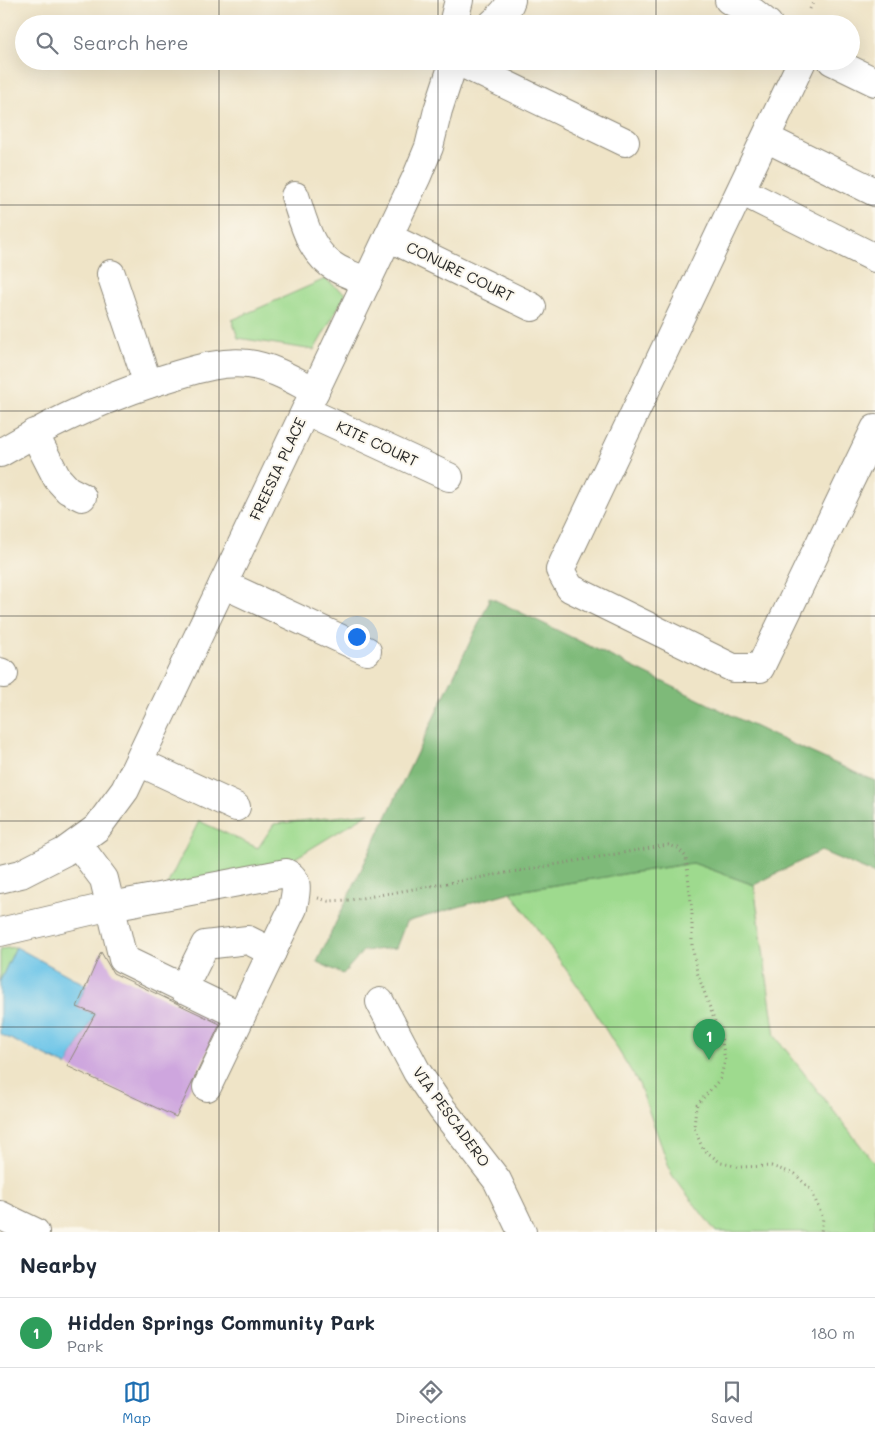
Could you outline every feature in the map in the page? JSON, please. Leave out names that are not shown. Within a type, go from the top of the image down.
[{"type":"street","points":[[455,15],[459,0]]},
{"type":"street","points":[[501,15],[511,3],[511,0]]},
{"type":"street","points":[[729,0],[757,15]]},
{"type":"street","name":"FREESIA PLACE","points":[[0,879],[21,874],[70,848],[97,828],[125,790],[367,282],[429,147],[438,110],[452,70]]},
{"type":"street","points":[[474,70],[625,142]]},
{"type":"street","points":[[798,70],[560,570],[570,588],[733,668],[760,668],[875,428]]},
{"type":"street","points":[[850,70],[875,82]]},
{"type":"street","points":[[766,138],[875,192]]},
{"type":"street","points":[[741,192],[875,258]]},
{"type":"street","points":[[295,196],[312,244],[324,259],[337,268],[367,282]]},
{"type":"street","name":"CONURE COURT","points":[[388,237],[532,307]]},
{"type":"street","points":[[111,274],[148,384]]},
{"type":"street","name":"KITE COURT","points":[[0,453],[34,433],[83,409],[148,384],[214,364],[247,364],[270,369],[310,401],[449,476]]},
{"type":"street","points":[[34,433],[57,478],[68,490],[82,497]]},
{"type":"street","points":[[223,584],[366,651]]},
{"type":"street","points":[[139,762],[236,807]]},
{"type":"street","points":[[70,848],[104,879],[123,959],[241,1016]]},
{"type":"street","points":[[0,932],[111,906],[286,872],[293,876],[297,883],[293,908],[207,1087]]},
{"type":"street","points":[[183,989],[205,946],[248,940],[272,952]]},
{"type":"street","name":"VIA PESCADERO","points":[[380,1002],[417,1072],[442,1110],[497,1180],[522,1232]]},
{"type":"street","points":[[0,1215],[35,1232]]},
{"type":"path","points":[[810,9],[814,0]]},
{"type":"path","points":[[350,900],[668,845],[678,848],[686,857],[692,911],[692,945],[697,972],[722,1041],[725,1061],[720,1079],[696,1106],[694,1128],[703,1149],[721,1163],[740,1167],[771,1166],[795,1174],[811,1190],[823,1218],[821,1232]]},
{"type":"green space","points":[[325,279],[346,294],[314,350],[238,338],[232,320]]},
{"type":"green space","points":[[489,597],[772,735],[875,781],[875,874],[821,851],[754,885],[693,863],[511,892],[406,922],[396,948],[363,951],[343,974],[317,962],[489,602]]},
{"type":"green space","points":[[369,813],[284,865],[167,885],[199,821],[258,848],[274,824]]},
{"type":"green space","points":[[693,863],[754,885],[775,1036],[875,1164],[875,1232],[716,1232],[672,1175],[639,1084],[587,999],[511,892]]},
{"type":"green space","points":[[16,947],[0,981],[0,949]]},
{"type":"water","points":[[16,947],[86,985],[77,1007],[95,1014],[67,1066],[0,1034],[0,981]]},
{"type":"building","points":[[101,952],[113,973],[220,1024],[176,1117],[67,1066],[95,1014],[77,1007]]},
{"type":"place","name":"Hidden Springs Community Park","points":[[709,1060]]}]
